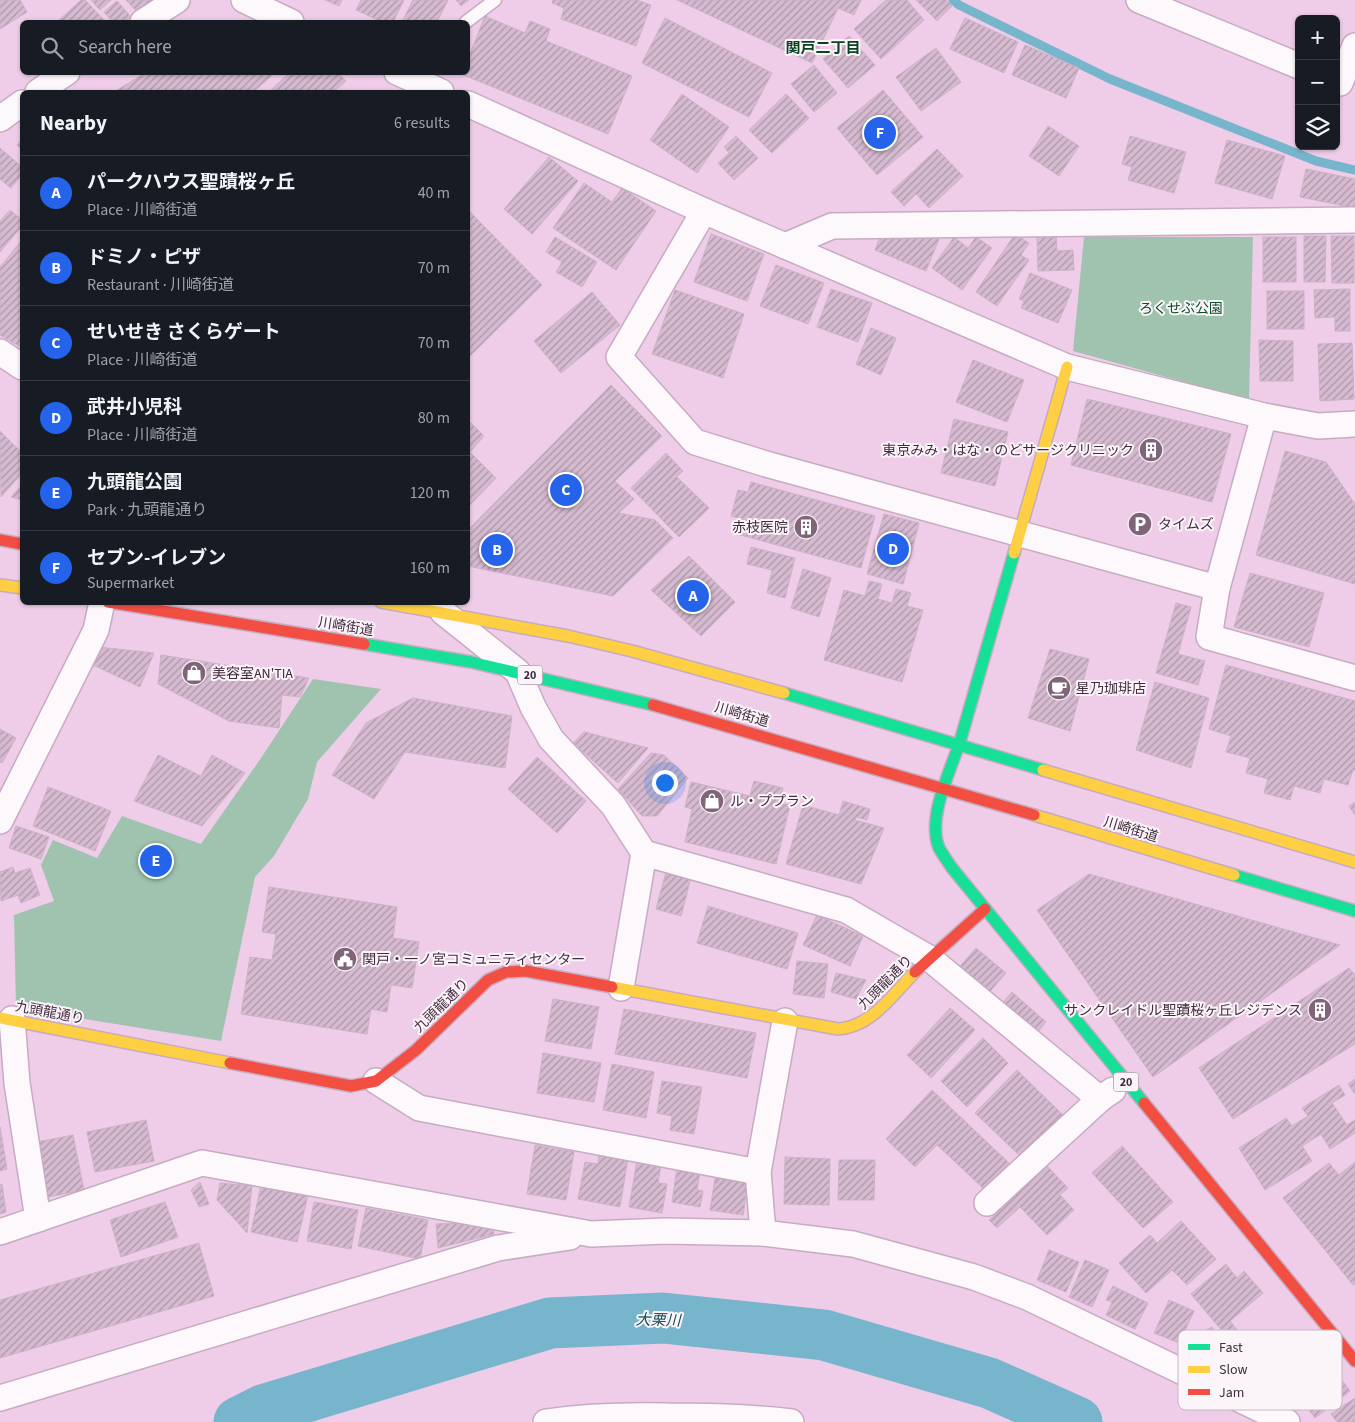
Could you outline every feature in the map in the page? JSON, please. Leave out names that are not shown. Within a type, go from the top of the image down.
[{"type":"main road","points":[[959,745],[1067,367]]},
{"type":"main road","points":[[0,540],[20,544]]},
{"type":"main road","points":[[0,585],[20,588]]},
{"type":"main road","name":"川崎街道","points":[[126,605],[471,662],[653,704],[944,788],[1355,911]]},
{"type":"main road","name":"川崎街道","points":[[418,605],[442,607],[632,651],[745,682],[1355,862]]},
{"type":"main road","name":"20","points":[[959,745],[944,788],[935,824],[939,847],[952,868],[1330,1330]]},
{"type":"main road","name":"九頭龍通り","points":[[6,1018],[351,1086],[376,1081],[416,1050],[488,980],[501,973],[514,970],[621,988],[832,1029],[855,1027],[866,1022],[874,1015],[929,958],[985,909]]},
{"type":"main road","name":"20","points":[[1342,1345],[1355,1361]]},
{"type":"street","points":[[146,20],[177,0]]},
{"type":"street","points":[[244,0],[287,20]]},
{"type":"street","points":[[1139,0],[1295,64]]},
{"type":"street","points":[[1344,84],[1355,46]]},
{"type":"street","points":[[41,90],[63,75]]},
{"type":"street","points":[[403,75],[437,90]]},
{"type":"street","points":[[0,119],[20,104]]},
{"type":"street","points":[[470,105],[704,211],[1067,367],[1264,416],[1318,426],[1355,424]]},
{"type":"street","points":[[704,211],[619,357],[695,442],[766,464],[1217,588]]},
{"type":"street","points":[[785,246],[832,226],[1355,220]]},
{"type":"street","points":[[0,352],[20,366]]},
{"type":"street","points":[[1264,416],[1217,588],[1209,637],[1355,678]]},
{"type":"street","points":[[0,821],[96,630],[101,605]]},
{"type":"street","points":[[442,607],[518,672],[550,739],[613,805],[644,854],[621,988]]},
{"type":"street","points":[[644,854],[846,910],[929,958],[1100,1098]]},
{"type":"street","points":[[6,1018],[38,1219]]},
{"type":"street","points":[[762,1233],[758,1172],[785,1021]]},
{"type":"street","points":[[376,1081],[418,1108],[758,1172]]},
{"type":"street","points":[[987,1203],[1100,1098],[1126,1082]]},
{"type":"street","points":[[0,1232],[202,1163],[591,1234]]},
{"type":"street","points":[[0,1398],[498,1248],[591,1234],[666,1231],[762,1233],[853,1244],[974,1277],[1027,1297],[1178,1370]]},
{"type":"street","points":[[1262,1410],[1287,1422]]},
{"type":"street","points":[[546,1422],[603,1416],[647,1415],[740,1417],[791,1422]]},
{"type":"lane","points":[[469,20],[495,0]]},
{"type":"green space","name":"ろくせぶ公園","points":[[1084,237],[1253,237],[1249,400],[1073,351]]},
{"type":"green space","points":[[313,679],[381,689],[317,762],[308,799],[274,856],[255,877],[221,1041],[16,1008],[14,915],[54,901],[41,865],[53,840],[97,858],[122,816],[201,844]]},
{"type":"building","points":[[0,0],[20,0],[27,12],[0,29]]},
{"type":"building","points":[[81,0],[85,0],[104,20],[59,20]]},
{"type":"building","points":[[91,0],[111,0],[100,10]]},
{"type":"building","points":[[126,0],[158,0],[139,14]]},
{"type":"building","points":[[325,0],[342,0],[339,6]]},
{"type":"building","points":[[361,0],[404,0],[394,20],[378,20],[356,10]]},
{"type":"building","points":[[413,0],[448,0],[438,20],[403,20]]},
{"type":"building","points":[[456,0],[469,0],[461,6]]},
{"type":"building","points":[[553,0],[637,0],[651,5],[636,46],[561,19],[564,8],[552,3]]},
{"type":"building","points":[[677,0],[861,0],[854,15],[838,8],[812,63]]},
{"type":"building","points":[[886,0],[907,0],[924,20],[881,59],[854,29]]},
{"type":"building","points":[[916,0],[946,0],[952,6],[937,21]]},
{"type":"building","points":[[117,1],[131,17],[127,20],[111,20],[104,12]]},
{"type":"building","points":[[485,16],[525,33],[530,21],[550,29],[546,41],[632,76],[608,134],[463,75],[470,75],[470,54]]},
{"type":"building","points":[[665,18],[772,73],[749,117],[642,63]]},
{"type":"building","points":[[965,18],[1018,42],[1004,73],[950,49]]},
{"type":"building","points":[[849,36],[875,65],[848,88],[823,59]]},
{"type":"building","points":[[1025,45],[1079,68],[1066,98],[1012,75]]},
{"type":"building","points":[[936,48],[961,82],[921,111],[896,77]]},
{"type":"building","points":[[814,65],[837,93],[814,112],[791,84]]},
{"type":"building","points":[[142,75],[273,75],[255,90],[117,90]]},
{"type":"building","points":[[287,75],[340,75],[346,81],[335,90],[271,90]]},
{"type":"building","points":[[883,90],[923,137],[877,175],[837,128]]},
{"type":"building","points":[[682,94],[729,127],[697,173],[650,140]]},
{"type":"building","points":[[786,94],[809,118],[772,153],[749,130]]},
{"type":"building","points":[[1048,126],[1079,146],[1059,176],[1029,156]]},
{"type":"building","points":[[736,136],[758,158],[734,180],[718,163],[729,153],[724,147]]},
{"type":"building","points":[[1130,136],[1186,152],[1174,193],[1128,180],[1132,167],[1122,164]]},
{"type":"building","points":[[1227,140],[1285,156],[1272,199],[1215,183]]},
{"type":"building","points":[[0,148],[20,165],[20,177],[11,188],[0,179]]},
{"type":"building","points":[[937,149],[963,176],[929,208],[916,194],[904,206],[891,192]]},
{"type":"building","points":[[549,157],[578,181],[532,234],[504,209]]},
{"type":"building","points":[[1306,169],[1355,179],[1355,208],[1300,197]]},
{"type":"building","points":[[584,183],[612,202],[622,188],[656,211],[616,270],[553,228]]},
{"type":"building","points":[[10,210],[20,218],[20,228],[0,252],[0,221]]},
{"type":"building","points":[[470,212],[542,285],[470,356]]},
{"type":"building","points":[[711,234],[764,254],[747,301],[694,282]]},
{"type":"building","points":[[927,234],[939,239],[926,271],[875,250],[880,237]]},
{"type":"building","points":[[1015,234],[1029,243],[1021,255],[1029,260],[997,306],[976,292]]},
{"type":"building","points":[[1056,234],[1057,251],[1073,250],[1074,270],[1038,271],[1037,235]]},
{"type":"building","points":[[1304,236],[1326,236],[1325,282],[1304,282]]},
{"type":"building","points":[[1331,236],[1354,236],[1354,283],[1332,283]]},
{"type":"building","points":[[555,237],[597,262],[582,287],[556,272],[562,262],[546,252]]},
{"type":"building","points":[[954,237],[968,248],[976,237],[992,248],[962,290],[932,268]]},
{"type":"building","points":[[1263,237],[1296,237],[1296,282],[1263,282]]},
{"type":"building","points":[[20,242],[19,346],[0,335],[0,267]]},
{"type":"building","points":[[776,265],[824,283],[808,324],[760,306]]},
{"type":"building","points":[[1030,273],[1072,290],[1058,323],[1021,308],[1024,301],[1019,299]]},
{"type":"building","points":[[831,289],[872,303],[858,342],[817,327]]},
{"type":"building","points":[[1350,289],[1350,331],[1335,331],[1335,317],[1315,318],[1314,290]]},
{"type":"building","points":[[675,290],[744,314],[723,378],[652,354]]},
{"type":"building","points":[[1267,291],[1304,291],[1304,329],[1267,329]]},
{"type":"building","points":[[592,292],[620,325],[561,373],[534,341]]},
{"type":"building","points":[[871,328],[896,338],[881,375],[856,364]]},
{"type":"building","points":[[1259,340],[1293,341],[1293,381],[1260,381]]},
{"type":"building","points":[[1352,343],[1354,399],[1320,401],[1318,344]]},
{"type":"building","points":[[973,360],[1024,380],[1007,422],[956,402]]},
{"type":"building","points":[[611,385],[662,436],[615,481],[634,499],[619,513],[655,520],[673,538],[613,596],[470,566],[470,528]]},
{"type":"building","name":"東京みみ・はな・のどサージクリニック","points":[[1087,399],[1231,434],[1212,502],[1071,465]]},
{"type":"building","points":[[954,419],[1008,432],[995,486],[941,473]]},
{"type":"building","points":[[470,422],[484,436],[470,452]]},
{"type":"building","points":[[0,431],[20,451],[20,475],[1,497]]},
{"type":"building","points":[[1285,451],[1326,462],[1355,504],[1355,584],[1256,555]]},
{"type":"building","points":[[470,452],[496,478],[470,505]]},
{"type":"building","points":[[666,453],[683,471],[677,477],[709,508],[679,537],[631,488]]},
{"type":"building","name":"赤枝医院","points":[[751,482],[875,516],[861,568],[737,534],[742,519],[731,516],[738,490],[748,492]]},
{"type":"building","points":[[20,487],[20,499],[11,497]]},
{"type":"building","points":[[884,514],[919,523],[903,584],[867,574]]},
{"type":"building","points":[[751,547],[795,558],[785,598],[767,593],[772,570],[747,564]]},
{"type":"building","points":[[689,556],[735,602],[701,636],[651,590]]},
{"type":"building","points":[[803,569],[831,578],[819,617],[791,608]]},
{"type":"building","points":[[1250,573],[1324,593],[1309,647],[1234,627]]},
{"type":"building","points":[[869,581],[882,584],[878,599],[892,603],[896,589],[911,593],[907,606],[923,610],[902,682],[824,660],[844,590],[865,596]]},
{"type":"building","points":[[1176,603],[1191,607],[1178,654],[1205,661],[1198,685],[1156,673]]},
{"type":"building","points":[[98,647],[154,653],[140,687],[91,664]]},
{"type":"building","name":"星乃珈琲店","points":[[1050,649],[1089,659],[1070,731],[1028,718]]},
{"type":"building","points":[[161,655],[309,678],[300,697],[282,695],[279,728],[229,721],[158,684]]},
{"type":"building","points":[[1226,665],[1355,701],[1355,771],[1353,770],[1348,785],[1324,779],[1320,793],[1294,786],[1290,800],[1264,793],[1268,779],[1246,773],[1250,758],[1226,752],[1231,736],[1209,729]]},
{"type":"building","points":[[1155,682],[1209,698],[1191,768],[1136,750]]},
{"type":"building","points":[[413,698],[512,716],[505,768],[405,752],[374,799],[332,775],[366,723]]},
{"type":"building","points":[[0,729],[16,738],[2,763],[0,762]]},
{"type":"building","points":[[584,732],[648,748],[618,783],[573,743]]},
{"type":"building","points":[[651,753],[664,755],[688,778],[657,816],[642,816],[618,789]]},
{"type":"building","points":[[158,755],[201,776],[212,755],[245,773],[202,826],[134,801]]},
{"type":"building","points":[[537,757],[586,801],[557,833],[508,789]]},
{"type":"building","points":[[754,781],[783,788],[780,803],[790,805],[776,864],[685,842],[692,809],[685,807],[691,782],[750,796]]},
{"type":"building","points":[[48,787],[111,811],[95,851],[33,826]]},
{"type":"building","points":[[843,801],[870,809],[867,820],[856,817],[855,820],[884,828],[861,884],[786,864],[803,805],[839,815]]},
{"type":"building","points":[[1355,802],[1355,815],[1349,806]]},
{"type":"building","points":[[16,826],[49,837],[41,859],[9,848]]},
{"type":"building","points":[[13,867],[15,873],[30,868],[40,895],[21,903],[18,895],[1,901],[0,872]]},
{"type":"building","points":[[666,872],[691,878],[681,916],[656,909]]},
{"type":"building","points":[[1089,874],[1340,945],[1153,1077],[1037,910]]},
{"type":"building","name":"関戸・一ノ宮コミュニティセンター","points":[[269,887],[397,907],[393,938],[419,942],[412,988],[391,985],[387,1012],[371,1009],[367,1034],[241,1014],[250,957],[272,960],[276,934],[262,932]]},
{"type":"building","points":[[708,906],[798,933],[787,969],[697,943]]},
{"type":"building","points":[[817,915],[863,936],[850,966],[803,945]]},
{"type":"building","points":[[976,948],[1006,973],[986,996],[956,971]]},
{"type":"building","points":[[797,961],[828,964],[824,998],[793,994]]},
{"type":"building","name":"サンクレイドル聖蹟桜ヶ丘レジデンス","points":[[1349,968],[1355,975],[1355,1044],[1233,1119],[1199,1068]]},
{"type":"building","points":[[836,973],[866,980],[856,999],[831,992]]},
{"type":"building","points":[[1012,992],[1046,1022],[1032,1039],[997,1009]]},
{"type":"building","points":[[553,999],[599,1007],[591,1049],[545,1041]]},
{"type":"building","points":[[950,1008],[975,1030],[931,1078],[907,1055]]},
{"type":"building","points":[[624,1009],[756,1033],[747,1078],[615,1054]]},
{"type":"building","points":[[983,1038],[1008,1063],[967,1107],[941,1081]]},
{"type":"building","points":[[543,1053],[601,1063],[594,1102],[537,1093]]},
{"type":"building","points":[[612,1064],[654,1072],[646,1118],[603,1110]]},
{"type":"building","points":[[1017,1070],[1063,1115],[1021,1157],[975,1113]]},
{"type":"building","points":[[1355,1079],[1355,1094],[1348,1084]]},
{"type":"building","points":[[662,1081],[702,1087],[694,1134],[670,1130],[672,1116],[657,1113]]},
{"type":"building","points":[[1339,1085],[1345,1095],[1332,1103],[1347,1125],[1355,1120],[1355,1133],[1330,1149],[1321,1134],[1302,1146],[1312,1161],[1265,1190],[1239,1148],[1286,1118],[1292,1126],[1308,1116],[1302,1108]]},
{"type":"building","points":[[932,1090],[1009,1163],[984,1189],[937,1145],[915,1167],[886,1139]]},
{"type":"building","points":[[146,1120],[154,1161],[95,1172],[87,1132]]},
{"type":"building","points":[[0,1127],[7,1169],[0,1171]]},
{"type":"building","points":[[73,1135],[84,1190],[48,1197],[37,1142]]},
{"type":"building","points":[[535,1145],[574,1152],[566,1200],[527,1194]]},
{"type":"building","points":[[1122,1146],[1173,1202],[1143,1228],[1092,1173]]},
{"type":"building","points":[[599,1153],[628,1158],[620,1207],[578,1199],[585,1162],[598,1164]]},
{"type":"building","points":[[785,1157],[830,1159],[829,1205],[784,1204]]},
{"type":"building","points":[[637,1160],[661,1165],[658,1183],[667,1184],[662,1213],[629,1207]]},
{"type":"building","points":[[839,1160],[875,1160],[874,1200],[838,1200]]},
{"type":"building","points":[[1355,1162],[1355,1284],[1353,1285],[1283,1198],[1329,1163],[1339,1175]]},
{"type":"building","points":[[1047,1166],[1068,1188],[1060,1195],[1074,1210],[1047,1235],[1020,1207],[997,1228],[989,1220]]},
{"type":"building","points":[[677,1168],[700,1172],[697,1190],[703,1191],[700,1207],[672,1202]]},
{"type":"building","points":[[715,1178],[748,1183],[743,1215],[710,1210]]},
{"type":"building","points":[[200,1182],[209,1204],[199,1207],[191,1190]]},
{"type":"building","points":[[220,1183],[252,1186],[247,1233],[217,1200]]},
{"type":"building","points":[[2,1184],[6,1212],[0,1214],[0,1185]]},
{"type":"building","points":[[261,1185],[308,1195],[297,1242],[251,1232]]},
{"type":"building","points":[[165,1202],[178,1237],[121,1257],[110,1220]]},
{"type":"building","points":[[314,1202],[358,1210],[351,1249],[307,1241]]},
{"type":"building","points":[[366,1208],[428,1220],[420,1259],[358,1246]]},
{"type":"building","points":[[1181,1221],[1216,1259],[1187,1285],[1172,1270],[1146,1293],[1119,1263],[1150,1235],[1157,1243]]},
{"type":"building","points":[[491,1222],[494,1234],[438,1248],[436,1224]]},
{"type":"building","points":[[199,1243],[214,1296],[0,1358],[0,1300]]},
{"type":"building","points":[[1049,1250],[1079,1262],[1066,1292],[1037,1280]]},
{"type":"building","points":[[1085,1260],[1109,1270],[1092,1307],[1069,1297]]},
{"type":"building","points":[[1226,1264],[1237,1278],[1244,1271],[1263,1293],[1230,1321],[1237,1330],[1221,1330],[1191,1294]]},
{"type":"building","points":[[1113,1286],[1148,1303],[1135,1329],[1106,1315],[1112,1302],[1106,1300]]},
{"type":"building","points":[[1169,1300],[1194,1311],[1185,1330],[1178,1330],[1178,1343],[1154,1333]]},
{"type":"building","points":[[1342,1380],[1350,1391],[1342,1397]]},
{"type":"building","points":[[1355,1398],[1355,1422],[1337,1422],[1331,1414],[1337,1410],[1342,1410],[1342,1407]]},
{"type":"building","points":[[1309,1410],[1325,1410],[1315,1418]]},
{"type":"waterway","points":[[953,0],[959,5],[1110,79],[1316,161],[1355,170]]},
{"type":"waterway","name":"大栗川","points":[[239,1422],[263,1410],[550,1323],[663,1318],[824,1335],[989,1383],[1077,1422]]},
{"type":"traffic: fast","points":[[959,745],[1014,553]]},
{"type":"traffic: fast","points":[[364,644],[471,662],[653,705]]},
{"type":"traffic: fast","points":[[784,693],[1043,770]]},
{"type":"traffic: fast","points":[[959,745],[937,810],[936,836],[939,848],[952,868],[1144,1103]]},
{"type":"traffic: fast","points":[[1234,875],[1355,911]]},
{"type":"traffic: slow","points":[[1014,553],[1067,367]]},
{"type":"traffic: slow","points":[[0,585],[20,588]]},
{"type":"traffic: slow","points":[[398,605],[568,636],[632,651],[784,693]]},
{"type":"traffic: slow","points":[[1043,770],[1355,862]]},
{"type":"traffic: slow","points":[[1034,815],[1234,875]]},
{"type":"traffic: slow","points":[[612,987],[838,1029],[850,1027],[872,1016],[915,972]]},
{"type":"traffic: slow","points":[[0,1018],[230,1063]]},
{"type":"traffic: jam","points":[[0,540],[20,544]]},
{"type":"traffic: jam","points":[[126,605],[364,644]]},
{"type":"traffic: jam","points":[[653,705],[1034,815]]},
{"type":"traffic: jam","points":[[915,972],[985,909]]},
{"type":"traffic: jam","points":[[230,1063],[351,1086],[376,1081],[416,1050],[488,980],[506,972],[526,971],[612,987]]},
{"type":"traffic: jam","points":[[1144,1103],[1330,1330]]},
{"type":"traffic: jam","points":[[1342,1345],[1355,1361]]},
{"type":"place","name":"セブン-イレブン","points":[[880,133]]},
{"type":"place","name":"東京みみ・はな・のどサージクリニック","points":[[1151,450]]},
{"type":"place","name":"せいせき さくらゲート","points":[[566,490]]},
{"type":"place","name":"タイムズ","points":[[1140,524]]},
{"type":"place","name":"赤枝医院","points":[[806,527]]},
{"type":"place","name":"武井小児科","points":[[893,549]]},
{"type":"place","name":"ドミノ・ピザ","points":[[497,550]]},
{"type":"place","name":"パークハウス聖蹟桜ヶ丘","points":[[693,596]]},
{"type":"place","name":"美容室AN'TIA","points":[[194,673]]},
{"type":"place","name":"星乃珈琲店","points":[[1059,688]]},
{"type":"place","name":"ル・ププラン","points":[[712,801]]},
{"type":"place","name":"九頭龍公園","points":[[156,861]]},
{"type":"place","name":"関戸・一ノ宮コミュニティセンター","points":[[345,959]]},
{"type":"place","name":"サンクレイドル聖蹟桜ヶ丘レジデンス","points":[[1320,1010]]},
{"type":"district","name":"関戸二丁目","points":[[823,48]]}]
